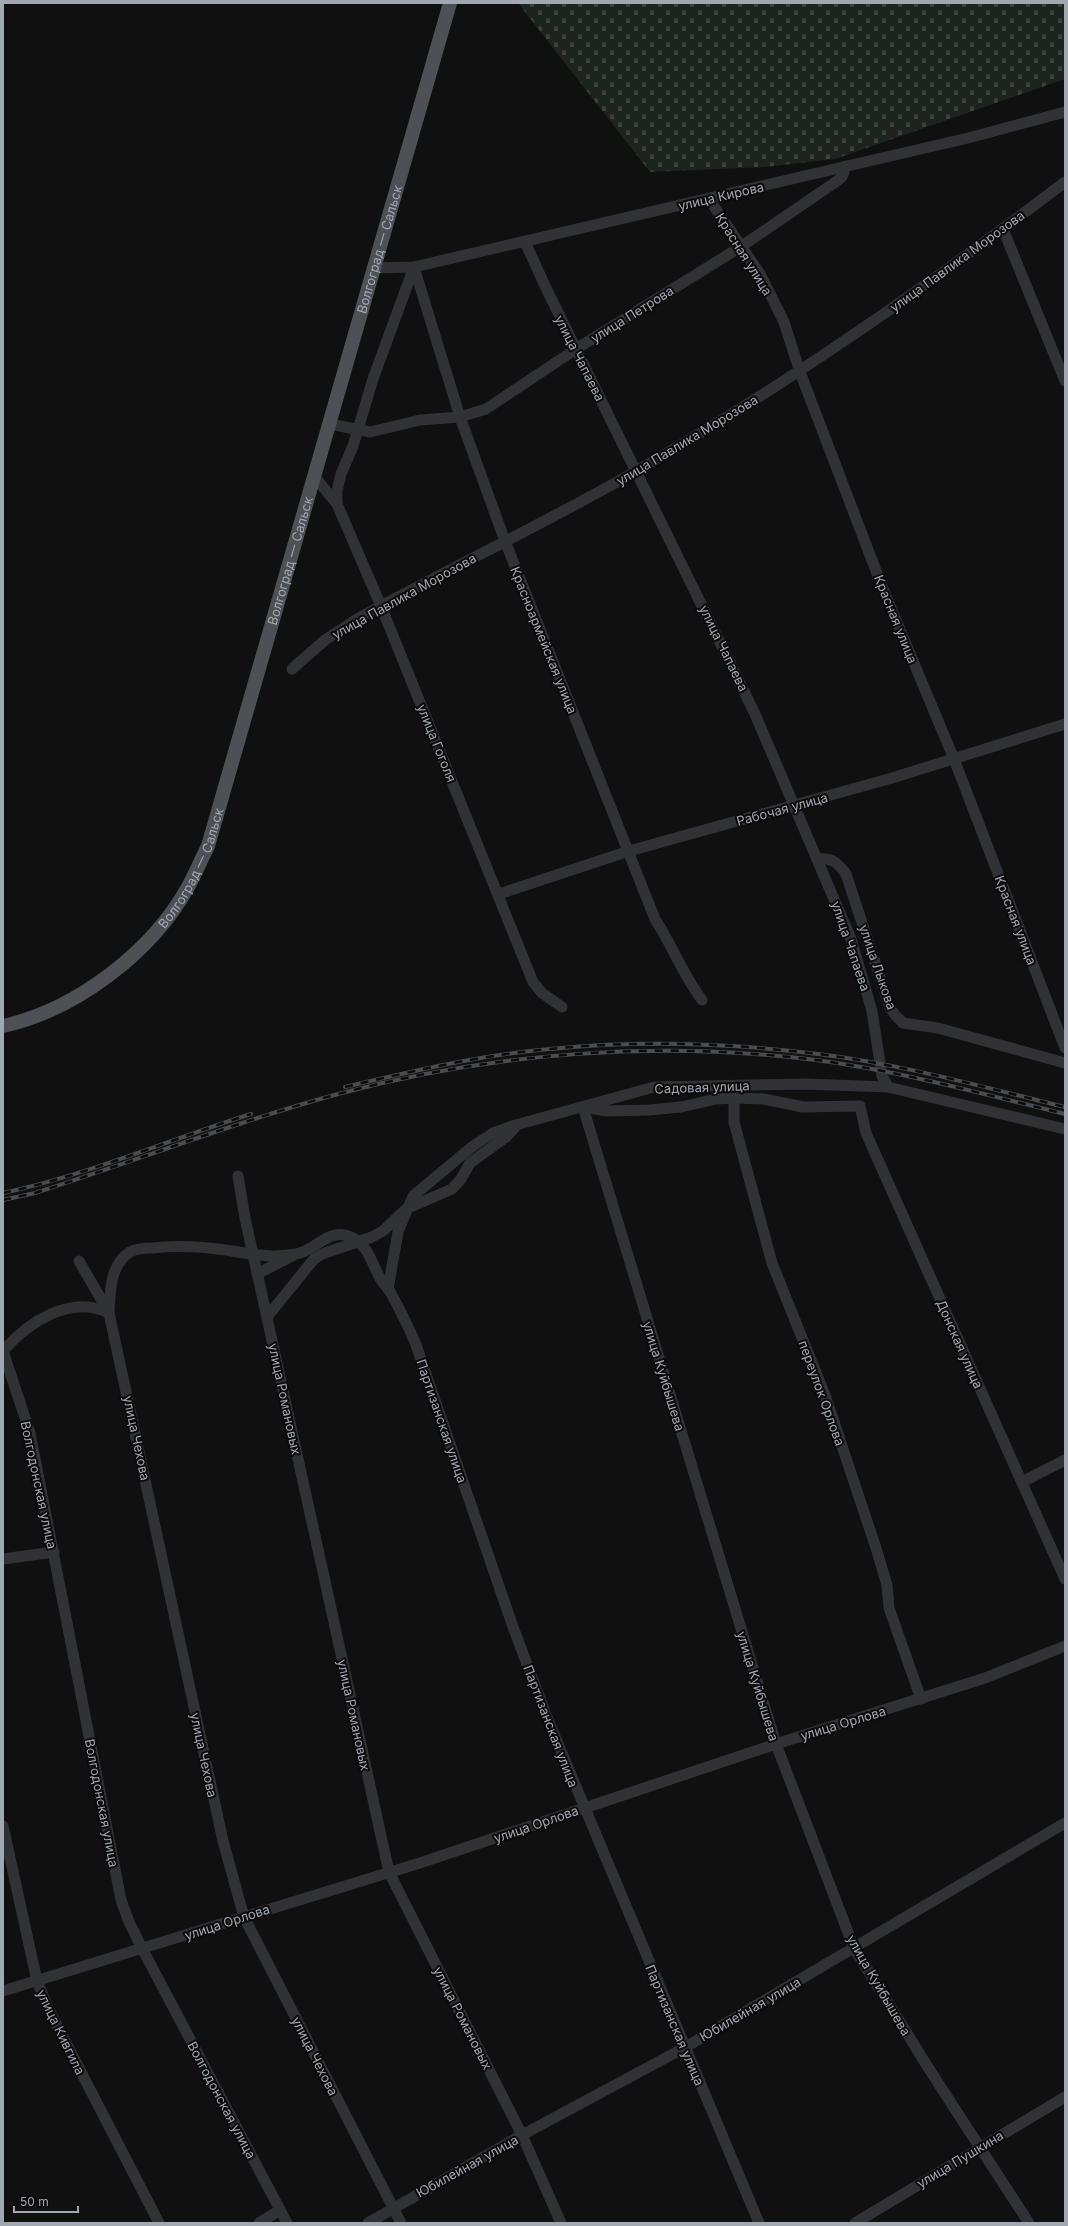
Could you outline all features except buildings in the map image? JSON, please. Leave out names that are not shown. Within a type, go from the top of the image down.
[{"type":"main road","name":"Волгоград — Сальск","points":[[3,1026],[59,1006],[98,983],[128,959],[163,923],[187,888],[208,846],[450,3]]},
{"type":"street","name":"улица Кирова","points":[[374,268],[414,267],[525,242],[968,138],[1065,112]]},
{"type":"street","name":"улица Петрова","points":[[330,424],[358,431],[370,432],[420,420],[460,418],[486,409],[576,349],[742,246],[823,192],[842,177],[846,166]]},
{"type":"street","name":"улица Павлика Морозова","points":[[292,669],[341,628],[637,471],[800,372],[1003,229],[1065,182]]},
{"type":"street","name":"Красная улица","points":[[709,199],[760,274],[784,322],[800,372],[883,589],[954,759],[1065,1048]]},
{"type":"street","points":[[1003,229],[1065,381]]},
{"type":"street","name":"улица Чапаева","points":[[525,242],[755,714],[851,939],[876,1033],[883,1080],[888,1087]]},
{"type":"street","points":[[337,504],[339,483],[358,431],[373,379],[414,267]]},
{"type":"street","name":"Красноармейская улица","points":[[414,267],[460,418],[504,541],[655,919],[670,942],[687,980],[702,1000]]},
{"type":"street","name":"улица Гоголя","points":[[314,476],[337,504],[381,606],[499,894],[533,982],[542,993],[562,1007]]},
{"type":"street","name":"Рабочая улица","points":[[499,894],[629,851],[794,806],[954,759],[1065,724]]},
{"type":"street","name":"улица Лыкова","points":[[817,859],[830,859],[840,866],[846,874],[890,1008],[903,1023],[938,1028],[1065,1063]]},
{"type":"street","name":"Садовая улица","points":[[583,1107],[654,1087],[734,1085],[888,1087],[1065,1129]]},
{"type":"street","name":"переулок Орлова","points":[[734,1085],[734,1122],[772,1263],[827,1402],[876,1548],[887,1585],[889,1608],[921,1699]]},
{"type":"street","name":"Садовая улица","points":[[583,1107],[607,1111],[650,1110],[681,1107],[716,1098],[764,1099],[803,1108],[860,1106]]},
{"type":"street","name":"Донская улица","points":[[860,1106],[866,1133],[1065,1579]]},
{"type":"street","points":[[388,1289],[398,1232],[406,1209],[413,1196],[473,1146],[493,1133],[519,1124],[583,1107]]},
{"type":"street","name":"улица Куйбышева","points":[[583,1107],[776,1744],[854,1948],[931,2072],[1029,2223]]},
{"type":"street","points":[[267,1317],[314,1259],[322,1254],[359,1242],[383,1231],[406,1209],[452,1189],[460,1180],[470,1163],[506,1137],[519,1124]]},
{"type":"street","name":"улица Романовых","points":[[238,1176],[253,1256],[389,1872],[522,2135],[562,2223]]},
{"type":"street","points":[[257,1274],[328,1237],[340,1234],[359,1242]]},
{"type":"street","name":"Партизанская улица","points":[[359,1242],[368,1251],[380,1279],[388,1289],[415,1342],[513,1627],[548,1720],[684,2048],[759,2223]]},
{"type":"street","points":[[3,1351],[34,1322],[65,1309],[89,1306],[109,1313],[110,1294],[115,1272],[121,1260],[133,1250],[171,1246],[213,1249],[253,1256],[297,1254]]},
{"type":"street","name":"улица Чехова","points":[[79,1261],[109,1313],[223,1841],[244,1916],[401,2223]]},
{"type":"street","name":"Волгодонская улица","points":[[3,1351],[30,1433],[121,1900],[129,1922],[143,1950],[287,2223]]},
{"type":"street","points":[[1022,1482],[1065,1460]]},
{"type":"street","points":[[3,1559],[54,1552]]},
{"type":"street","name":"улица Орлова","points":[[3,1991],[143,1950],[244,1916],[389,1872],[776,1744],[985,1678],[1065,1646]]},
{"type":"street","name":"Юбилейная улица","points":[[368,2223],[522,2135],[684,2048],[1065,1823]]},
{"type":"street","name":"улица Кивгила","points":[[3,1826],[37,1981],[48,2008],[159,2223]]},
{"type":"street","name":"улица Пушкина","points":[[855,2223],[1065,2097]]},
{"type":"street","points":[[259,2223],[280,2210]]},
{"type":"green space","points":[[518,3],[1065,3],[1065,79],[835,159],[765,167],[650,172]]},
{"type":"railway","points":[[345,1087],[447,1064],[498,1055],[583,1046],[617,1044],[684,1044],[751,1047],[849,1058],[942,1077],[1065,1107]]},
{"type":"railway","points":[[3,1200],[35,1193],[73,1181],[223,1129],[338,1094],[396,1080],[456,1069],[515,1060],[575,1054],[635,1051],[696,1051],[756,1054],[816,1060],[879,1070],[1065,1114]]},
{"type":"railway","points":[[3,1193],[66,1177],[251,1114]]}]
